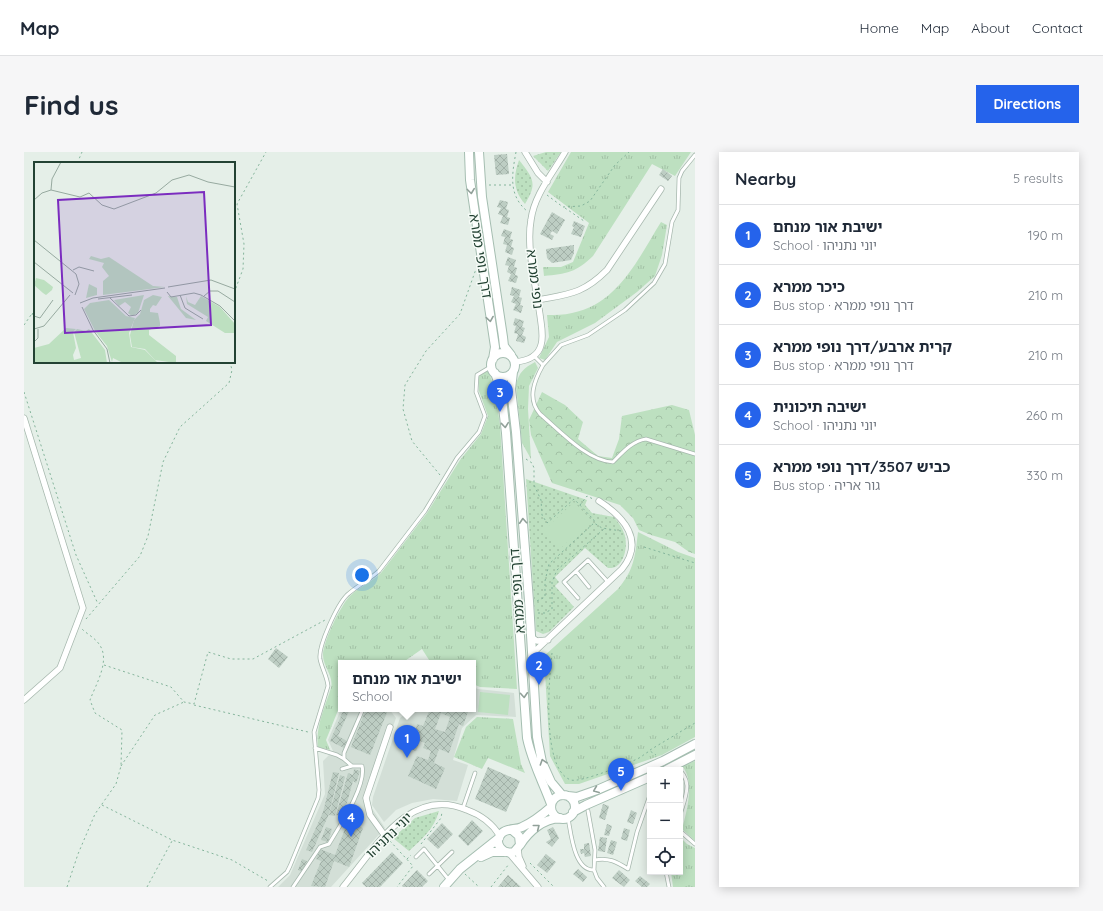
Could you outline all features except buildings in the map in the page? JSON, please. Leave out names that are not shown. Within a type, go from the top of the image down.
[{"type":"main road","name":"דרך נופי ממרא","points":[[469,152],[470,180],[495,347],[494,366],[501,390],[506,433],[527,738],[538,774],[551,806]]},
{"type":"main road","name":"דרך נופי ממרא","points":[[479,152],[480,185],[504,346],[513,359],[511,389],[530,612],[539,749],[542,762],[551,782],[565,796]]},
{"type":"main road","points":[[513,359],[500,354],[494,366],[503,377],[513,372]]},
{"type":"main road","points":[[447,884],[460,869],[499,837],[510,830],[527,824],[551,806],[555,798],[584,795],[663,761],[695,744]]},
{"type":"main road","points":[[675,766],[695,756]]},
{"type":"main road","points":[[468,863],[492,852],[509,854],[520,847],[529,833],[549,819],[567,816],[586,805],[647,778]]},
{"type":"main road","points":[[565,796],[573,801],[567,816]]},
{"type":"main road","points":[[551,806],[553,814],[567,816]]},
{"type":"main road","points":[[510,830],[519,836],[520,847]]},
{"type":"main road","points":[[499,837],[500,848],[509,854]]},
{"type":"street","points":[[525,152],[538,173],[547,182]]},
{"type":"street","name":"נופי ממרא","points":[[534,356],[538,352],[542,339],[530,239],[532,215],[541,192],[566,152]]},
{"type":"street","points":[[538,300],[582,290],[600,277],[607,270],[661,189]]},
{"type":"street","points":[[513,359],[528,360],[534,356]]},
{"type":"street","points":[[24,418],[83,608],[60,668],[24,700]]},
{"type":"street","points":[[533,654],[628,561],[631,541],[628,529],[618,514],[600,501]]},
{"type":"street","points":[[531,637],[537,641],[549,640]]},
{"type":"street","points":[[385,836],[370,815],[366,798],[390,727]]},
{"type":"street","name":"יוני נתניהו","points":[[343,887],[385,836],[403,817],[413,811],[431,805],[445,804],[463,808],[480,815],[490,824]]},
{"type":"street","points":[[490,824],[510,830]]},
{"type":"street","points":[[490,824],[499,837]]},
{"type":"street","points":[[520,847],[519,857],[527,873]]},
{"type":"street","points":[[509,854],[538,887]]},
{"type":"lane","points":[[695,154],[682,171],[679,178],[678,210],[672,222],[665,264],[654,283],[625,310],[588,335],[561,345],[543,366],[533,391],[534,408],[592,457],[604,462],[613,462],[639,440],[646,439],[695,454]]},
{"type":"lane","points":[[534,356],[543,366]]},
{"type":"lane","points":[[272,886],[287,872],[318,798],[319,790],[314,732],[328,686],[328,678],[320,660],[322,644],[345,596],[371,579],[379,571],[425,511],[457,458],[483,424],[485,416],[476,392],[477,375],[494,366]]},
{"type":"lane","points":[[578,598],[564,582],[588,560],[608,582]]},
{"type":"lane","points":[[576,571],[590,587]]},
{"type":"lane","points":[[344,759],[344,753],[362,712]]},
{"type":"lane","points":[[315,748],[337,755],[352,766]]},
{"type":"lane","points":[[294,887],[320,847],[329,844],[347,815],[364,774],[362,766],[352,766],[342,769]]},
{"type":"lane","points":[[675,766],[685,775],[688,784],[683,803]]},
{"type":"lane","points":[[463,808],[475,773]]},
{"type":"lane","points":[[595,860],[603,858],[618,862],[628,869],[637,832],[647,803]]},
{"type":"lane","points":[[588,811],[595,850],[594,870],[597,878],[604,887]]},
{"type":"lane","points":[[567,816],[579,862],[585,869],[594,870]]},
{"type":"lane","points":[[683,834],[695,844]]},
{"type":"lane","points":[[416,857],[424,849],[437,866],[447,884]]},
{"type":"lane","points":[[429,874],[452,852]]},
{"type":"lane","points":[[667,875],[669,887]]},
{"type":"path","points":[[80,162],[79,159],[82,152]]},
{"type":"path","points":[[235,290],[243,269],[244,244],[236,204],[266,152]]},
{"type":"path","points":[[516,152],[511,180],[519,204],[532,215]]},
{"type":"path","points":[[563,207],[582,206],[590,201],[614,165],[629,152]]},
{"type":"path","points":[[480,185],[513,185]]},
{"type":"path","points":[[541,192],[584,221]]},
{"type":"path","points":[[444,480],[412,440],[403,409],[405,386],[426,351],[460,314],[481,256]]},
{"type":"path","points":[[24,325],[34,308]]},
{"type":"path","points":[[85,620],[140,556],[148,536],[163,462],[180,427],[229,383],[232,370],[230,363]]},
{"type":"path","points":[[24,392],[76,555],[98,604]]},
{"type":"path","points":[[518,458],[527,459],[532,463],[534,486],[541,500],[542,514],[547,523],[574,499],[594,520],[594,523],[605,528],[621,531],[628,529]]},
{"type":"path","points":[[580,505],[587,496],[600,501]]},
{"type":"path","points":[[529,601],[540,600],[545,597],[546,577],[549,564],[594,523]]},
{"type":"path","points":[[530,612],[545,613],[552,609],[552,582],[557,570],[605,528]]},
{"type":"path","points":[[644,547],[695,563]]},
{"type":"path","points":[[194,704],[208,652],[231,659],[253,659],[336,613]]},
{"type":"path","points":[[67,887],[78,854],[95,814],[116,784],[121,766],[122,730],[95,712],[90,700],[104,665],[102,650],[98,642],[82,629],[84,624]]},
{"type":"path","points":[[552,653],[548,680],[548,717],[556,764],[562,775],[571,780],[580,780],[623,765],[650,751],[695,723]]},
{"type":"path","points":[[104,665],[170,687],[184,702]]},
{"type":"path","points":[[121,766],[155,715],[184,702],[314,732]]},
{"type":"path","points":[[650,751],[663,761]]},
{"type":"path","points":[[102,804],[172,840],[232,860],[272,886]]},
{"type":"path","points":[[421,844],[441,818],[445,804]]},
{"type":"path","points":[[385,836],[413,866],[397,887]]},
{"type":"path","points":[[147,887],[172,840]]},
{"type":"path","points":[[407,859],[412,854]]},
{"type":"path","points":[[491,887],[509,854]]},
{"type":"path","points":[[529,863],[554,887]]},
{"type":"path","points":[[460,869],[479,887]]},
{"type":"shaded area","points":[[476,688],[514,693],[516,717],[476,715],[462,728],[453,760],[468,765],[457,801],[433,799],[412,803],[396,810],[384,822],[372,805],[373,797],[400,718],[408,712],[476,712]]},
{"type":"shaded area","points":[[340,712],[391,712],[396,718],[369,797],[371,807],[385,828],[331,887],[278,887],[290,875],[325,794],[323,761],[333,751],[328,740]]},
{"type":"green space","points":[[546,152],[561,152],[548,171],[533,156]]},
{"type":"green space","points":[[571,152],[691,152],[675,176],[652,164],[593,256],[582,266],[571,271],[544,276],[543,267],[561,267],[573,262],[589,223],[548,192]]},
{"type":"green space","points":[[519,160],[528,172],[533,186],[525,204],[518,194],[515,183]]},
{"type":"green space","points":[[661,222],[667,225],[662,255],[655,276],[637,292],[595,323],[557,342],[545,360],[539,358],[549,337],[547,315],[563,315],[572,313],[588,308],[602,300],[614,290],[635,265]]},
{"type":"green space","points":[[535,362],[538,368],[529,386],[528,409],[531,459],[522,443],[516,385],[522,371]]},
{"type":"green space","points":[[484,372],[489,372],[495,391],[500,425],[517,689],[480,687],[476,685],[476,660],[429,660],[422,649],[406,660],[338,660],[338,710],[326,740],[330,750],[318,747],[317,740],[319,725],[332,684],[323,655],[326,642],[333,625],[341,608],[349,597],[381,573],[427,513],[460,460],[481,434],[488,416],[479,391],[479,376]]},
{"type":"green space","points":[[542,392],[565,405],[583,422],[578,439],[598,456],[612,458],[619,439],[622,416],[672,405],[689,410],[695,435],[695,554],[689,552],[675,542],[639,530],[633,518],[620,505],[552,483],[531,435],[529,420]]},
{"type":"green space","points":[[526,479],[587,500],[585,505],[592,513],[614,517],[624,533],[626,544],[624,556],[618,565],[613,568],[608,568],[585,548],[555,577],[559,582],[555,586],[574,607],[549,632],[543,634],[536,631]]},
{"type":"green space","points":[[574,502],[591,520],[560,549],[543,531]]},
{"type":"green space","points":[[638,532],[678,552],[695,558],[695,737],[662,755],[579,784],[565,784],[550,756],[544,656],[618,589],[631,569]]},
{"type":"green space","points":[[480,692],[510,695],[508,715],[478,712]]},
{"type":"green space","points":[[477,717],[513,719],[521,764],[525,773],[488,758],[482,769],[454,757],[466,727]]},
{"type":"green space","points":[[695,761],[695,841],[683,830],[688,805],[689,787],[686,772],[682,766]]},
{"type":"green space","points":[[439,811],[431,828],[409,851],[393,838],[415,818]]},
{"type":"green space","points":[[683,840],[695,848],[695,887],[673,887],[671,875],[683,875]]},
{"type":"place","name":"קרית ארבע/דרך נופי ממרא","points":[[500,412]]},
{"type":"place","name":"כיכר ממרא","points":[[539,685]]},
{"type":"place","name":"ישיבת אור מנחם","points":[[407,758]]},
{"type":"place","name":"כביש 3507/דרך נופי ממרא","points":[[621,791]]},
{"type":"place","name":"ישיבה תיכונית","points":[[351,837]]}]
